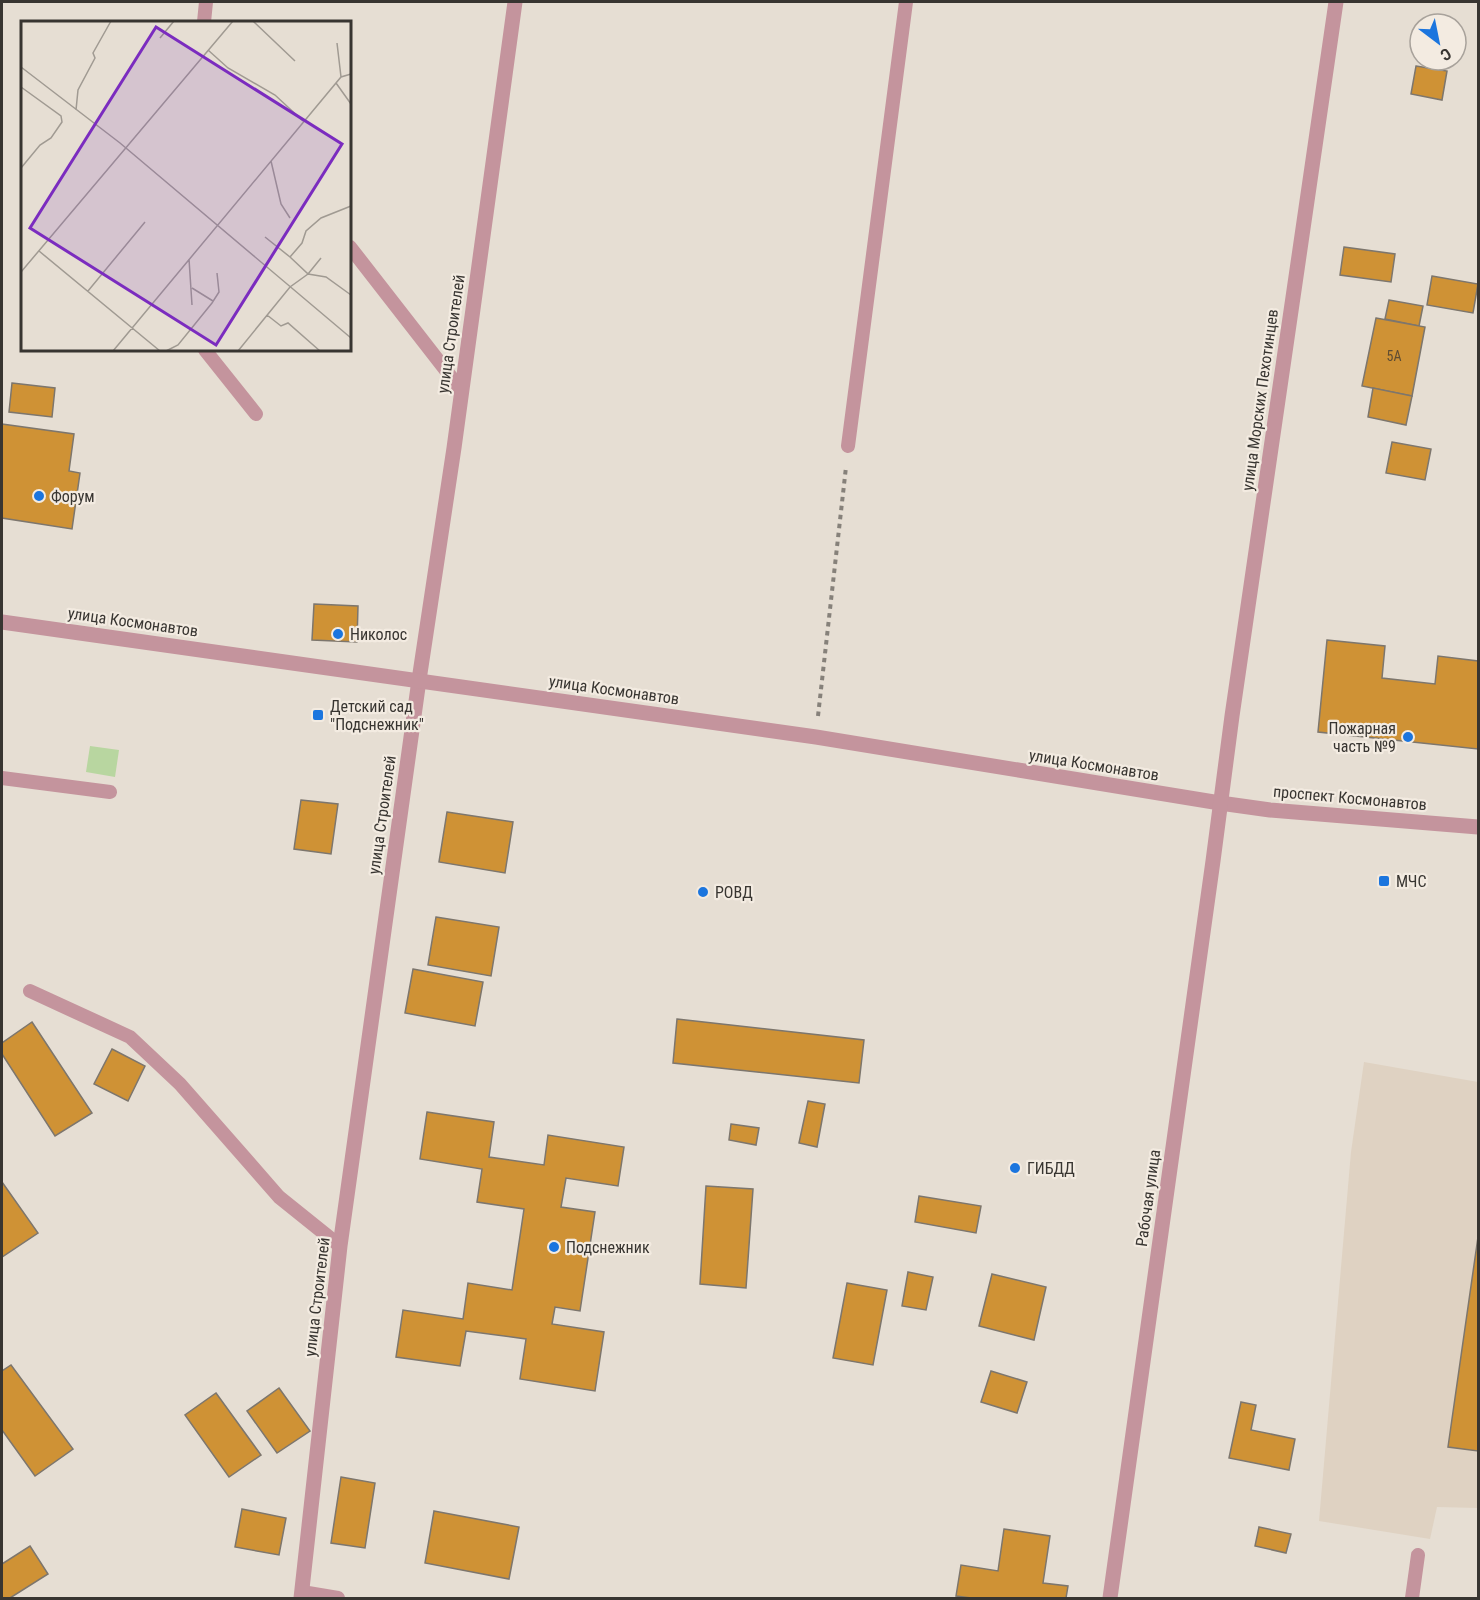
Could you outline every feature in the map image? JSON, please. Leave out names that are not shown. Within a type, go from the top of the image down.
[{"type":"street","name":"улица Строителей","points":[[301,1595],[340,1246],[515,2]]},
{"type":"street","name":"улица Морских Пехотинцев","points":[[1220,803],[1336,2]]},
{"type":"street","name":"улица Космонавтов","points":[[2,622],[816,737],[1220,803]]},
{"type":"street","name":"проспект Космонавтов","points":[[1220,803],[1270,810],[1479,827]]},
{"type":"street","name":"Рабочая улица","points":[[1110,1599],[1220,803]]},
{"type":"lane","points":[[204,21],[206,2]]},
{"type":"lane","points":[[848,446],[906,2]]},
{"type":"lane","points":[[351,247],[462,391]]},
{"type":"lane","points":[[206,351],[256,414]]},
{"type":"lane","points":[[2,778],[110,792]]},
{"type":"lane","points":[[30,991],[130,1037],[180,1084],[279,1197],[340,1246]]},
{"type":"lane","points":[[1412,1599],[1418,1555]]},
{"type":"lane","points":[[301,1595],[338,1599]]},
{"type":"path","points":[[816,737],[848,446]]},
{"type":"shaded area","points":[[1364,1062],[1478,1082],[1478,1508],[1437,1507],[1430,1539],[1319,1521],[1351,1152]]},
{"type":"green space","points":[[90,746],[119,750],[115,777],[86,772]]},
{"type":"building","points":[[1415,72],[1447,72],[1442,100],[1411,94]]},
{"type":"building","points":[[1344,247],[1395,254],[1391,282],[1340,275]]},
{"type":"building","points":[[1432,276],[1478,284],[1473,313],[1427,305]]},
{"type":"building","points":[[1389,300],[1423,306],[1419,326],[1385,319]]},
{"type":"building","points":[[1376,318],[1425,327],[1412,396],[1362,386]]},
{"type":"building","points":[[12,383],[55,388],[52,417],[9,412]]},
{"type":"building","points":[[1373,388],[1412,396],[1406,425],[1368,417]]},
{"type":"building","name":"Форум","points":[[2,424],[74,434],[69,471],[80,473],[72,529],[2,518]]},
{"type":"building","points":[[1392,442],[1431,449],[1425,480],[1386,473]]},
{"type":"building","points":[[314,604],[358,606],[357,642],[312,640]]},
{"type":"building","points":[[1327,640],[1385,646],[1382,678],[1435,684],[1438,656],[1478,661],[1478,749],[1318,732]]},
{"type":"building","points":[[301,800],[338,804],[331,854],[294,849]]},
{"type":"building","points":[[447,812],[513,822],[505,873],[439,862]]},
{"type":"building","points":[[436,917],[499,927],[491,976],[428,965]]},
{"type":"building","points":[[413,969],[483,982],[475,1026],[405,1013]]},
{"type":"building","points":[[677,1019],[864,1040],[859,1083],[673,1063]]},
{"type":"building","points":[[32,1022],[92,1113],[55,1136],[2,1054],[2,1043]]},
{"type":"building","points":[[112,1049],[145,1066],[128,1101],[94,1084]]},
{"type":"building","points":[[808,1101],[825,1104],[817,1147],[799,1143]]},
{"type":"building","name":"Подснежник","points":[[427,1112],[494,1122],[489,1157],[544,1165],[548,1135],[624,1147],[618,1186],[566,1178],[561,1207],[595,1212],[580,1311],[555,1307],[552,1324],[604,1332],[595,1391],[520,1379],[526,1339],[466,1331],[460,1366],[396,1357],[403,1310],[463,1319],[468,1283],[512,1290],[524,1209],[477,1202],[482,1169],[420,1159]]},
{"type":"building","points":[[731,1124],[759,1128],[756,1145],[729,1140]]},
{"type":"building","points":[[2,1182],[38,1233],[2,1257]]},
{"type":"building","points":[[706,1186],[753,1189],[746,1288],[700,1284]]},
{"type":"building","points":[[919,1196],[981,1206],[976,1233],[915,1222]]},
{"type":"building","points":[[1478,1237],[1478,1451],[1448,1447]]},
{"type":"building","points":[[908,1272],[933,1277],[926,1310],[902,1306]]},
{"type":"building","points":[[992,1274],[1046,1287],[1034,1340],[979,1326]]},
{"type":"building","points":[[847,1283],[887,1290],[873,1365],[833,1358]]},
{"type":"building","points":[[11,1365],[73,1449],[35,1476],[2,1430],[2,1371]]},
{"type":"building","points":[[991,1371],[1027,1382],[1017,1413],[981,1402]]},
{"type":"building","points":[[279,1388],[310,1431],[277,1453],[247,1411]]},
{"type":"building","points":[[216,1393],[261,1455],[229,1477],[185,1415]]},
{"type":"building","points":[[1241,1402],[1256,1405],[1251,1430],[1295,1439],[1289,1470],[1229,1458]]},
{"type":"building","points":[[341,1477],[375,1483],[365,1548],[331,1543]]},
{"type":"building","points":[[242,1509],[286,1518],[279,1555],[235,1547]]},
{"type":"building","points":[[434,1511],[519,1527],[509,1579],[425,1563]]},
{"type":"building","points":[[1259,1527],[1291,1534],[1286,1553],[1255,1546]]},
{"type":"building","points":[[1004,1529],[1050,1536],[1043,1583],[1068,1586],[1066,1598],[956,1596],[961,1565],[998,1571]]},
{"type":"building","points":[[30,1546],[48,1574],[10,1598],[2,1598],[2,1564]]},
{"type":"place","name":"Форум","points":[[39,496]]},
{"type":"place","name":"Николос","points":[[338,634]]},
{"type":"place","name":"Детский сад \"Подснежник\"","points":[[318,715]]},
{"type":"place","name":"Пожарная часть №9","points":[[1408,737]]},
{"type":"place","name":"МЧС","points":[[1384,881]]},
{"type":"place","name":"РОВД","points":[[703,892]]},
{"type":"place","name":"ГИБДД","points":[[1015,1168]]},
{"type":"place","name":"Подснежник","points":[[554,1247]]}]
